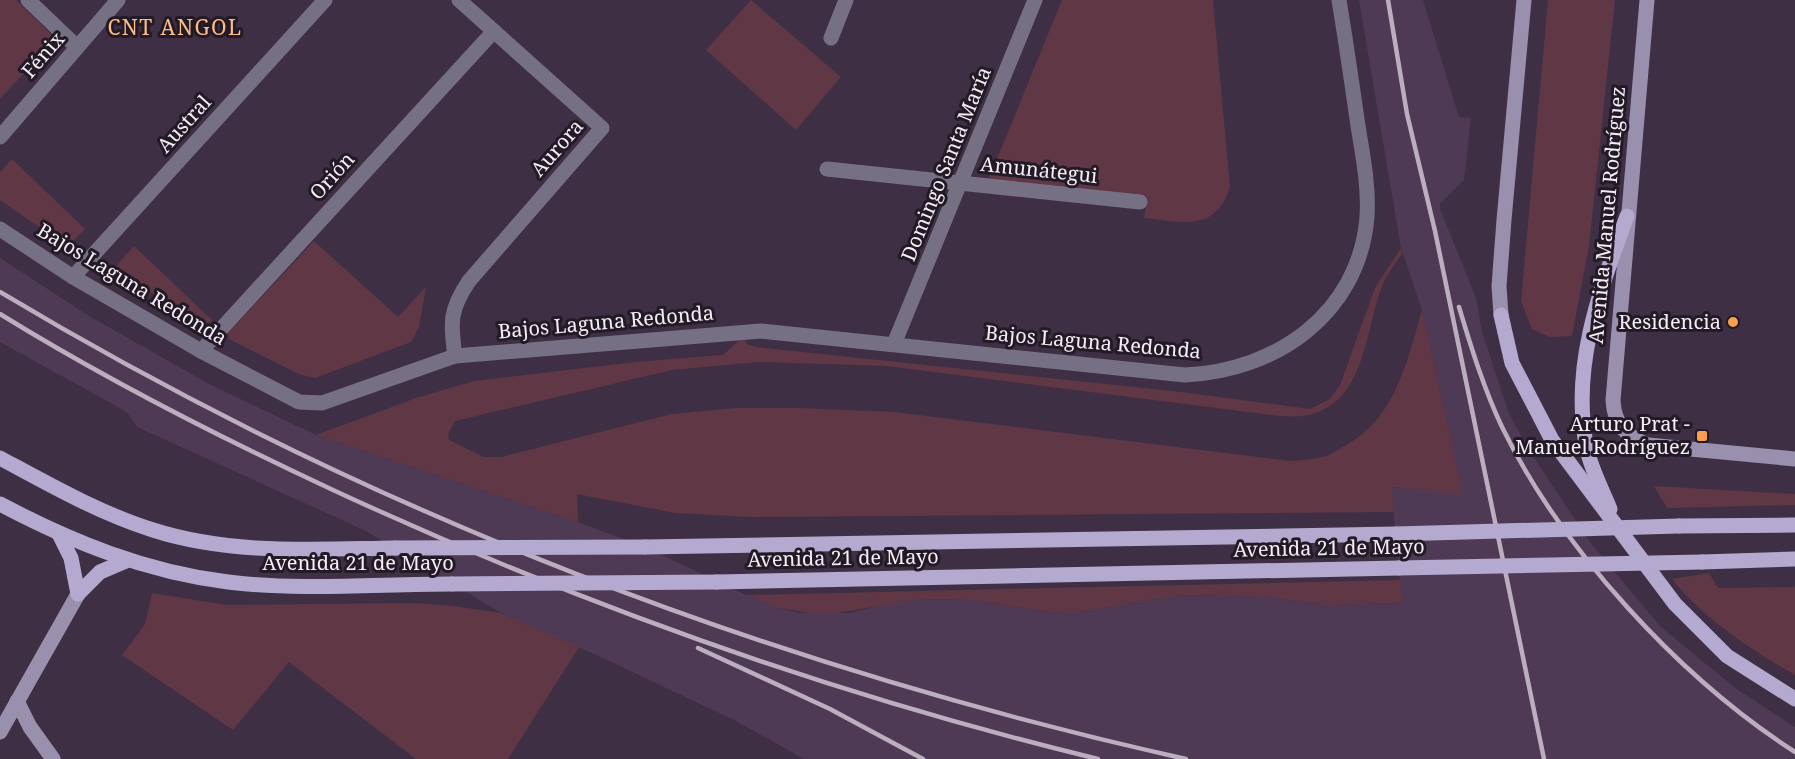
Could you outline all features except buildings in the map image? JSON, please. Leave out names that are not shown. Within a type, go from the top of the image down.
[{"type":"main road","points":[[1524,0],[1499,286],[1501,315],[1512,363],[1531,404],[1571,469],[1616,523],[1675,604],[1708,639],[1750,672],[1795,699]]},
{"type":"main road","name":"Avenida Manuel Rodríguez","points":[[1647,0],[1612,400],[1616,419],[1622,430],[1648,445],[1795,459]]},
{"type":"main road","points":[[1616,523],[1587,451],[1583,428],[1583,376],[1597,303],[1628,216]]},
{"type":"main road","name":"Avenida 21 de Mayo","points":[[0,458],[93,507],[154,531],[184,538],[280,549],[645,547],[1795,525]]},
{"type":"main road","name":"Avenida 21 de Mayo","points":[[0,504],[59,534],[128,560],[160,569],[230,582],[274,585],[717,582],[1795,559]]},
{"type":"main road","points":[[59,534],[71,558],[78,594]]},
{"type":"main road","points":[[0,732],[78,594],[100,572],[128,560]]},
{"type":"main road","points":[[17,701],[30,727],[54,759]]},
{"type":"street","points":[[28,0],[77,47]]},
{"type":"street","name":"Fénix","points":[[0,137],[118,0]]},
{"type":"street","name":"Austral","points":[[73,277],[325,0]]},
{"type":"street","name":"Aurora","points":[[455,356],[451,327],[458,297],[602,128],[459,0]]},
{"type":"street","points":[[831,38],[846,0]]},
{"type":"street","name":"Domingo Santa María","points":[[894,344],[1035,0]]},
{"type":"street","name":"Bajos Laguna Redonda","points":[[0,229],[73,277],[201,351],[299,402],[322,404],[455,356],[761,331],[1185,375],[1210,374],[1266,357],[1296,341],[1324,315],[1349,276],[1365,236],[1367,215],[1365,173],[1339,0]]},
{"type":"street","name":"Orión","points":[[201,351],[494,30]]},
{"type":"street","name":"Amunátegui","points":[[827,169],[1140,202]]},
{"type":"shaded area","points":[[0,0],[16,0],[51,34],[53,42],[0,99]]},
{"type":"shaded area","points":[[751,0],[841,77],[796,130],[706,50]]},
{"type":"shaded area","points":[[1062,0],[1213,0],[1230,187],[1224,202],[1216,212],[1206,218],[1184,222],[1144,218],[1146,203],[986,186]]},
{"type":"shaded area","points":[[1359,0],[1423,0],[1459,117],[1471,118],[1464,180],[1440,204],[1440,209],[1476,298],[1482,332],[1509,414],[1533,456],[1590,542],[1660,626],[1735,688],[1795,727],[1795,759],[804,759],[734,720],[501,613],[366,531],[137,427],[127,412],[0,342],[0,258],[89,316],[209,384],[316,435],[578,522],[645,547],[777,608],[801,613],[849,613],[898,601],[921,599],[970,600],[1048,612],[1074,613],[1180,595],[1266,597],[1326,605],[1402,603],[1391,487],[1462,494],[1422,310],[1401,248]]},
{"type":"shaded area","points":[[1548,0],[1615,0],[1589,246],[1572,336],[1549,337],[1532,329],[1521,301]]},
{"type":"shaded area","points":[[12,159],[85,229],[71,243],[62,243],[0,200],[0,172]]},
{"type":"shaded area","points":[[314,241],[398,317],[426,287],[419,327],[411,342],[315,378],[301,375],[229,339],[228,333]]},
{"type":"shaded area","points":[[134,246],[213,321],[205,324],[199,322],[119,273],[117,265]]},
{"type":"shaded area","points":[[1401,248],[1402,254],[1382,286],[1360,362],[1352,380],[1342,396],[1327,408],[1308,415],[1270,415],[887,366],[758,362],[672,370],[455,421],[448,434],[449,440],[484,457],[501,457],[672,414],[736,408],[798,408],[894,412],[1290,461],[1318,458],[1343,447],[1361,435],[1375,422],[1387,405],[1411,350],[1422,310],[1463,495],[1392,487],[1394,512],[748,517],[675,513],[577,494],[578,522],[316,435],[416,398],[474,381],[635,362],[723,355],[743,337],[747,344],[756,347],[1181,392],[1310,409],[1330,399],[1340,385],[1375,288]]},
{"type":"shaded area","points":[[1654,486],[1795,494],[1795,505],[1667,508]]},
{"type":"shaded area","points":[[1709,573],[1718,588],[1795,587],[1795,675],[1761,655],[1714,621],[1672,579]]},
{"type":"shaded area","points":[[1400,580],[1403,603],[1326,605],[1266,597],[1180,595],[1074,613],[1048,612],[970,600],[921,599],[825,615],[777,608],[746,595]]},
{"type":"shaded area","points":[[152,593],[227,605],[413,603],[453,606],[501,613],[579,647],[508,759],[416,759],[289,662],[233,730],[122,655],[145,624]]},
{"type":"railway","points":[[1388,0],[1407,114],[1435,231],[1544,759]]},
{"type":"railway","points":[[0,292],[139,371],[282,445],[427,512],[574,573],[724,628],[876,678],[1030,721],[1186,759]]},
{"type":"railway","points":[[1459,307],[1495,413],[1527,473],[1557,519],[1628,608],[1668,649],[1752,722],[1795,752]]},
{"type":"railway","points":[[0,314],[122,385],[248,449],[426,532],[519,571],[709,643],[805,676],[999,734],[1098,759]]},
{"type":"railway","points":[[698,648],[830,709],[923,759]]},
{"type":"place","name":"Residencia","points":[[1733,322]]},
{"type":"place","name":"Arturo Prat - Manuel Rodríguez","points":[[1702,436]]},
{"type":"district","name":"CNT ANGOL","points":[[175,28]]}]
